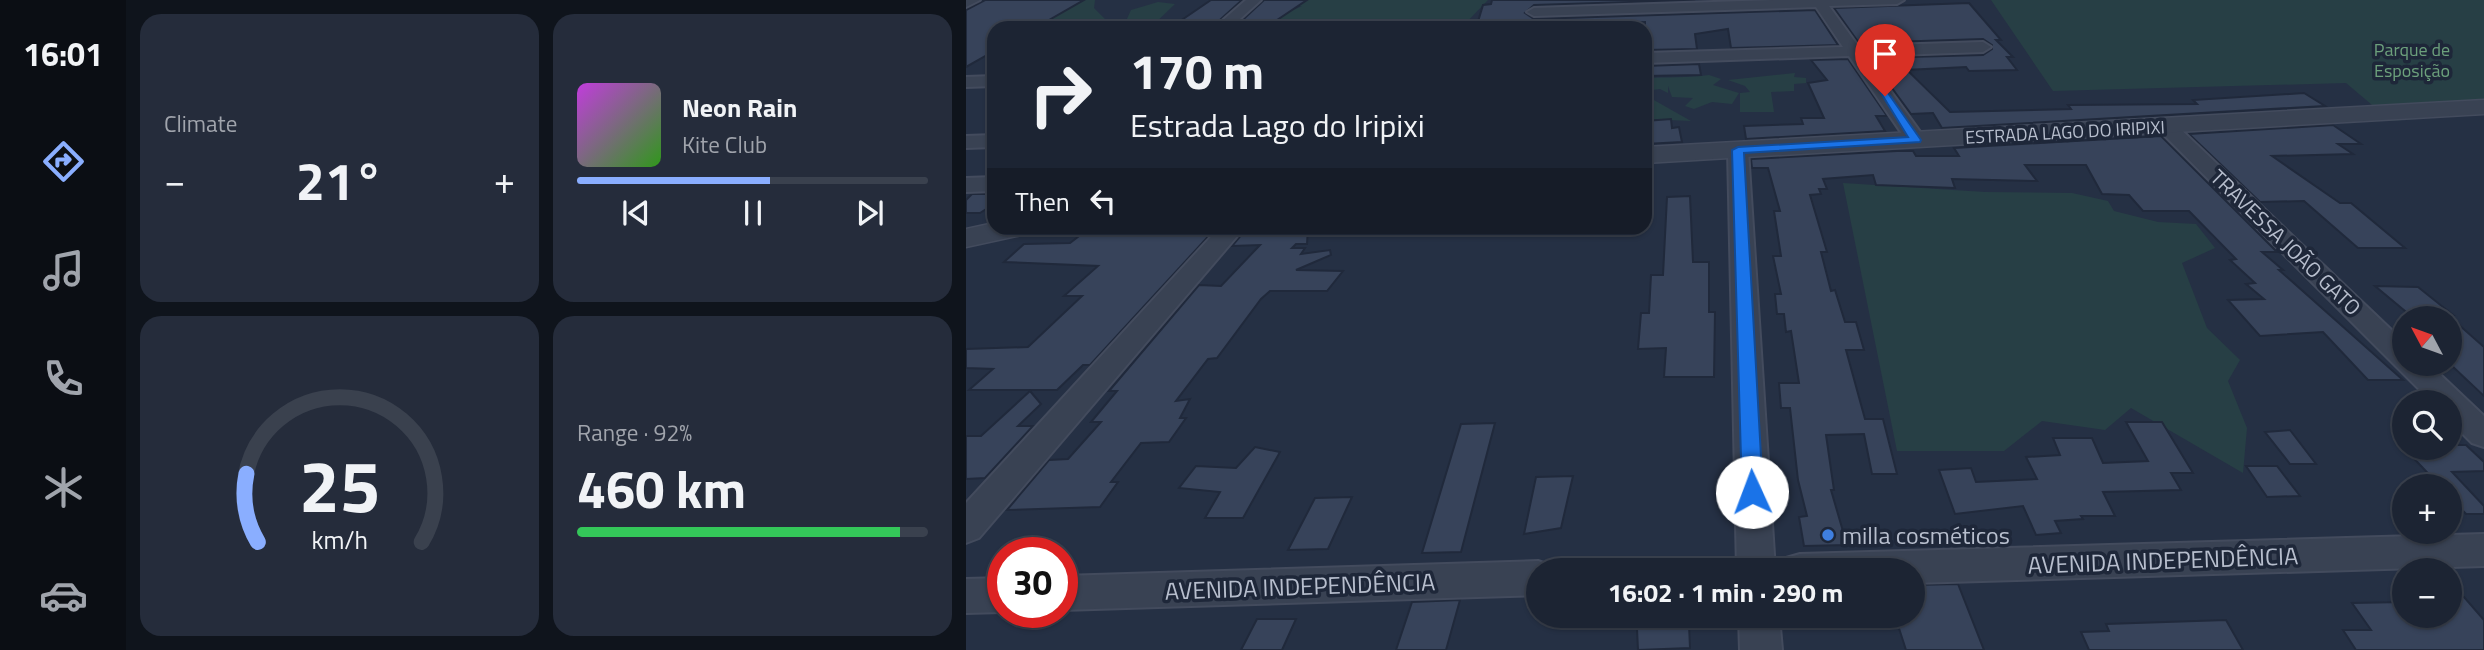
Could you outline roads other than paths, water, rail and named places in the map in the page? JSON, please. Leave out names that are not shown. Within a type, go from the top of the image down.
[{"type":"street","points":[[966,3],[973,0]]},
{"type":"street","points":[[1229,21],[1254,0]]},
{"type":"street","points":[[1535,6],[1896,0]]},
{"type":"street","points":[[1819,1],[1916,140]]},
{"type":"street","points":[[1652,58],[1983,47]]},
{"type":"street","points":[[966,82],[987,81]]},
{"type":"street","name":"ESTRADA LAGO DO IRIPIXI","points":[[1652,155],[2484,107]]},
{"type":"street","name":"TRAVESSA JOÃO GATO","points":[[2167,127],[2392,346]]},
{"type":"street","points":[[966,142],[987,141]]},
{"type":"street","points":[[1738,150],[1755,558]]},
{"type":"street","points":[[966,185],[987,184]]},
{"type":"street","points":[[966,528],[1226,235]]},
{"type":"street","points":[[2423,376],[2484,435]]},
{"type":"street","name":"AVENIDA INDEPENDÊNCIA","points":[[1925,566],[2484,550]]},
{"type":"street","name":"AVENIDA INDEPENDÊNCIA","points":[[1078,593],[1526,579]]},
{"type":"street","points":[[966,596],[987,595]]},
{"type":"street","points":[[1760,628],[1761,650]]},
{"type":"place","name":"milla cosméticos","points":[[1828,535]]},
{"type":"park label","name":"Parque de Esposição","points":[[2412,59]]}]
